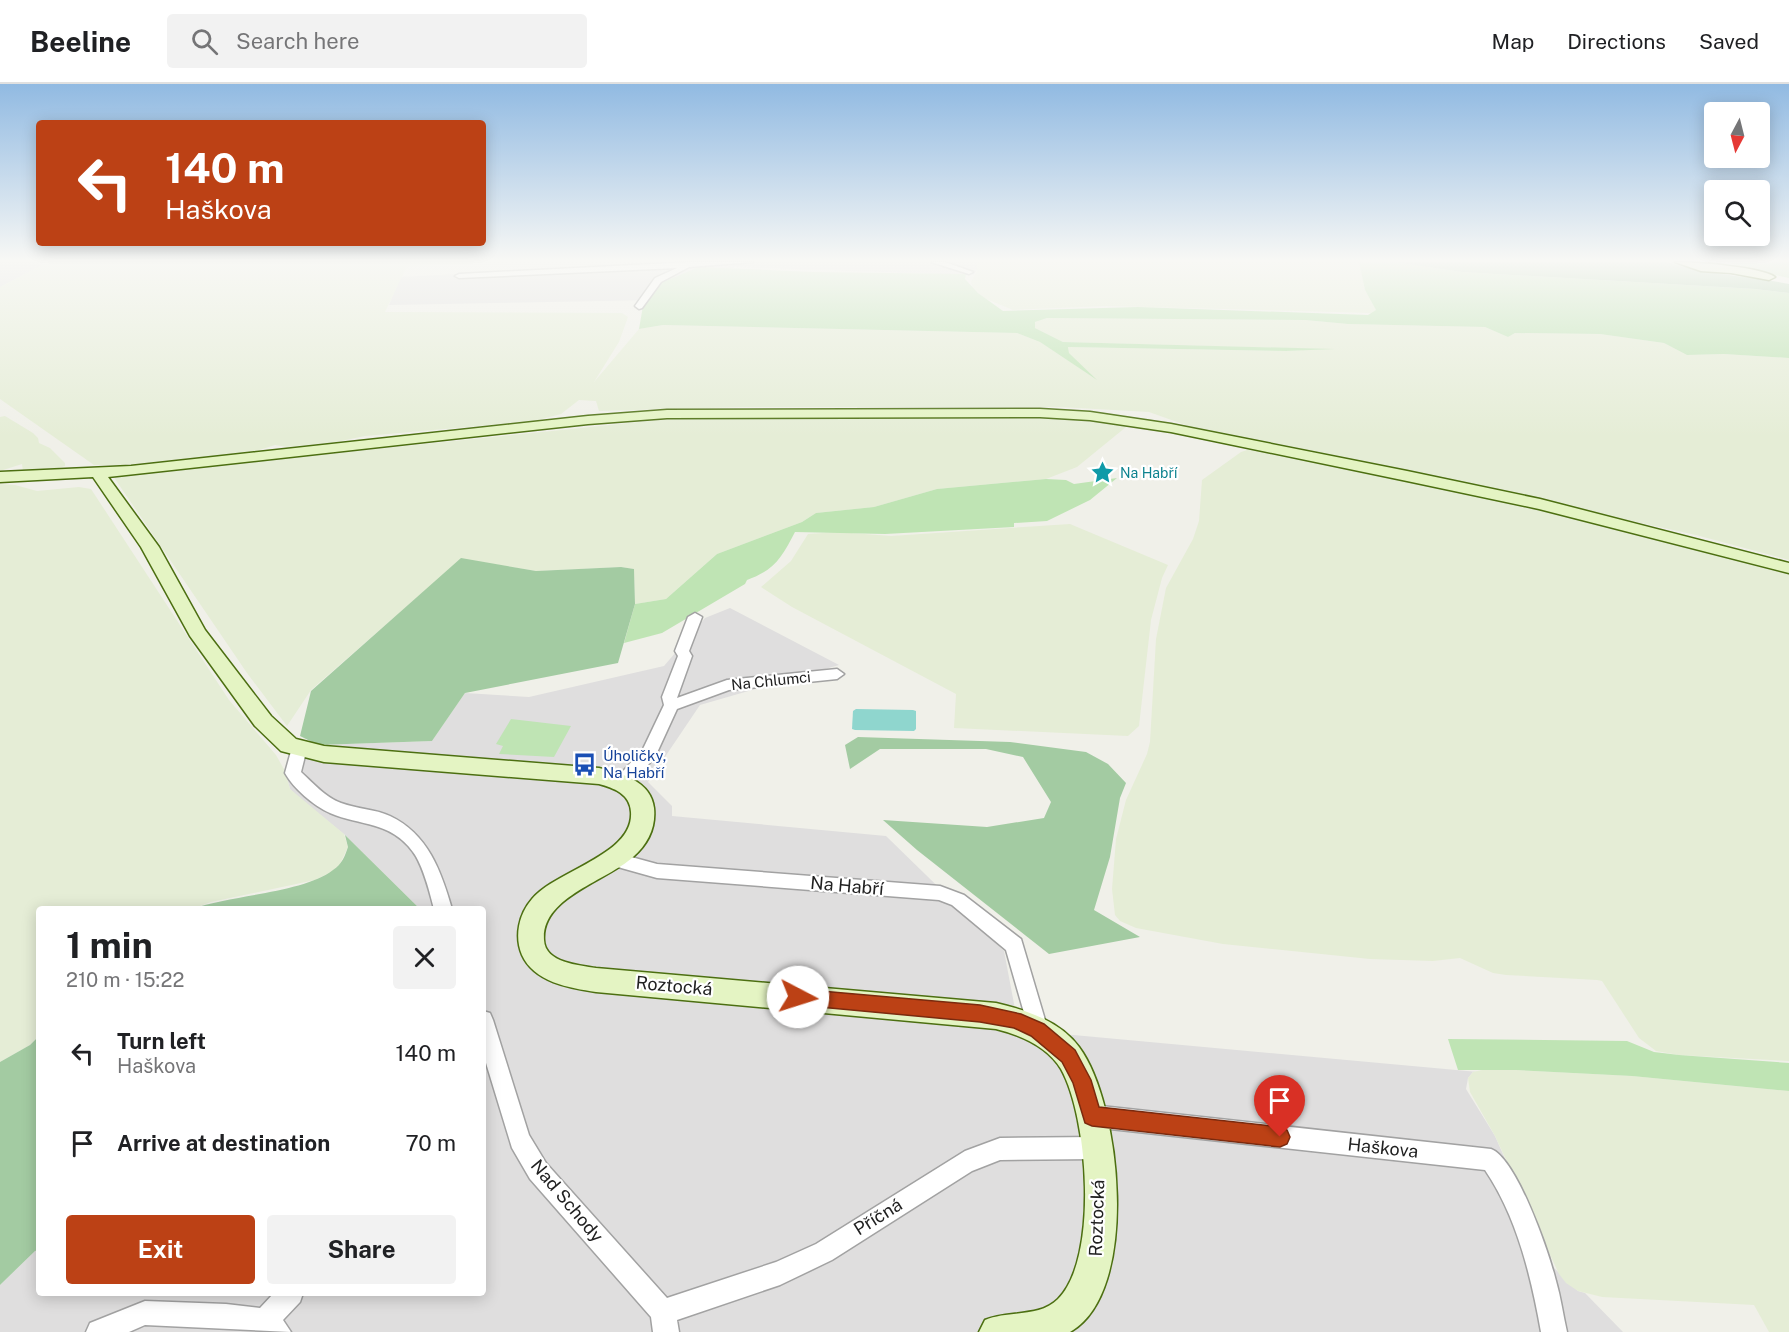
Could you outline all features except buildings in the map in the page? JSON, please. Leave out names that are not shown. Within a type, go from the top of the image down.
[{"type":"street","points":[[0,477],[98,474],[582,421],[667,414],[1040,413],[1090,416],[1160,426],[1407,476],[1540,504],[1789,568]]},
{"type":"street","points":[[98,474],[150,547],[197,632],[263,721],[289,745],[300,748],[347,756],[598,776],[622,783],[639,768],[652,749],[665,714],[672,705],[669,697],[685,657],[682,651],[694,617]]},
{"type":"street","name":"Na Chlumci","points":[[672,705],[727,685],[837,674]]},
{"type":"street","points":[[300,748],[293,773],[311,792],[335,808],[383,820],[396,827],[420,848],[442,906]]},
{"type":"street","name":"Roztocká","points":[[622,783],[639,796],[644,816],[635,838],[613,859],[560,890],[538,910],[532,925],[530,943],[534,954],[543,964],[560,973],[582,978],[980,1013],[1015,1020],[1038,1030],[1062,1050],[1072,1062],[1082,1080],[1092,1116],[1097,1148],[1101,1216],[1096,1264],[1081,1298],[1071,1311],[1035,1330],[997,1332]]},
{"type":"street","name":"Na Habří","points":[[613,859],[657,871],[940,893],[958,900],[1014,945],[1038,1030]]},
{"type":"street","name":"Nad Schody","points":[[486,1030],[520,1140],[538,1171],[664,1322]]},
{"type":"street","name":"Haškova","points":[[1092,1116],[1491,1160],[1510,1187],[1544,1280],[1554,1332]]},
{"type":"street","name":"Příčná","points":[[664,1322],[824,1252],[965,1162],[1000,1149],[1097,1148]]},
{"type":"street","points":[[99,1332],[145,1313],[226,1316],[272,1327],[289,1296]]},
{"type":"shaded area","points":[[730,608],[839,665],[700,705],[648,782],[672,806],[672,816],[886,836],[1004,951],[1019,1030],[1478,1072],[1473,1072],[1468,1078],[1466,1089],[1495,1136],[1552,1266],[1578,1291],[1585,1293],[1623,1332],[0,1332],[0,1285],[36,1251],[36,1296],[486,1296],[486,906],[417,906],[345,835],[290,789],[285,771],[318,745],[432,741],[465,693],[529,697],[664,666],[705,618]]},
{"type":"shaded area","points":[[856,709],[916,711],[916,729],[914,731],[852,729],[853,711]]},
{"type":"green space","points":[[0,320],[627,320],[619,342],[594,382],[639,329],[663,325],[1017,333],[1040,342],[1094,378],[1069,353],[1068,347],[1286,351],[1321,349],[1063,342],[1035,328],[1035,322],[1308,320],[1348,324],[1485,327],[1508,337],[1515,333],[1600,334],[1664,343],[1687,355],[1724,354],[1789,358],[1789,560],[1696,535],[1289,446],[1205,432],[1149,412],[1059,407],[743,407],[599,411],[596,401],[579,400],[561,414],[534,421],[365,436],[336,442],[288,447],[275,445],[253,452],[123,465],[94,465],[0,399]]},
{"type":"green space","points":[[641,320],[1040,320],[1035,322],[1035,328],[1063,342],[1335,349],[1286,351],[1068,347],[1069,353],[1097,380],[1040,342],[1017,333],[663,325],[639,329]]},
{"type":"green space","points":[[1308,320],[1789,320],[1789,358],[1724,354],[1687,355],[1664,343],[1600,334],[1515,333],[1508,337],[1485,327],[1348,324]]},
{"type":"green space","points":[[5,416],[33,433],[39,443],[50,448],[65,463],[65,466],[48,471],[23,472],[22,464],[0,471],[0,417]]},
{"type":"green space","points":[[697,416],[916,418],[1051,416],[1090,419],[1126,427],[1077,467],[1046,479],[937,489],[874,507],[816,513],[802,522],[717,554],[666,599],[635,604],[634,569],[621,567],[536,571],[461,559],[311,690],[287,726],[247,673],[113,476]]},
{"type":"green space","points":[[1250,449],[1556,512],[1789,573],[1789,1061],[1679,1055],[1656,1051],[1639,1038],[1602,981],[1493,973],[1460,958],[1433,961],[1370,959],[1223,944],[1136,928],[1120,921],[1115,915],[1112,889],[1116,839],[1126,800],[1147,754],[1150,742],[1156,639],[1166,588],[1193,539],[1199,521],[1202,480],[1241,452]]},
{"type":"green space","points":[[1117,478],[1090,500],[1047,521],[1014,523],[1014,527],[885,534],[795,532],[777,562],[764,572],[747,580],[745,584],[662,633],[624,643],[635,604],[666,599],[717,554],[802,522],[816,513],[874,507],[937,489],[1046,479],[1066,480],[1074,484]]},
{"type":"green space","points":[[0,484],[15,485],[37,491],[79,487],[91,489],[229,700],[276,755],[285,771],[290,789],[344,834],[348,847],[340,864],[333,871],[315,880],[200,906],[36,906],[36,1039],[30,1045],[0,1062]]},
{"type":"green space","points":[[1070,524],[1168,565],[1162,578],[1151,620],[1139,726],[1128,736],[954,728],[956,694],[792,607],[761,587],[791,561],[808,534],[838,532],[891,536]]},
{"type":"green space","points":[[461,558],[536,571],[621,567],[634,569],[635,604],[618,663],[465,693],[432,741],[318,745],[300,736],[311,691]]},
{"type":"green space","points":[[511,719],[571,726],[554,757],[499,754],[503,746],[496,744]]},
{"type":"green space","points":[[858,737],[1010,742],[1086,752],[1108,764],[1126,783],[1120,798],[1110,857],[1094,910],[1140,937],[1049,954],[917,850],[883,820],[987,827],[1044,818],[1051,802],[1023,757],[986,749],[880,749],[850,769],[845,745]]},
{"type":"green space","points":[[345,835],[417,906],[202,906],[285,889],[320,878],[336,868],[343,860],[348,847]]},
{"type":"green space","points":[[36,1039],[36,1251],[0,1285],[0,1062],[30,1045]]},
{"type":"green space","points":[[1448,1039],[1627,1041],[1654,1052],[1789,1063],[1789,1091],[1632,1076],[1516,1070],[1458,1070]]},
{"type":"green space","points":[[1482,1070],[1632,1076],[1789,1091],[1789,1332],[1769,1332],[1754,1305],[1602,1297],[1578,1291],[1566,1283],[1559,1274],[1495,1136],[1470,1092],[1468,1078],[1473,1072]]},
{"type":"place","name":"Na Habří","points":[[1102,473]]},
{"type":"place","name":"Úholičky, Na Habří","points":[[585,765]]},
{"type":"route","points":[[798,997],[980,1013],[1015,1020],[1038,1030],[1068,1056],[1082,1080],[1092,1116],[1280,1137]]}]
